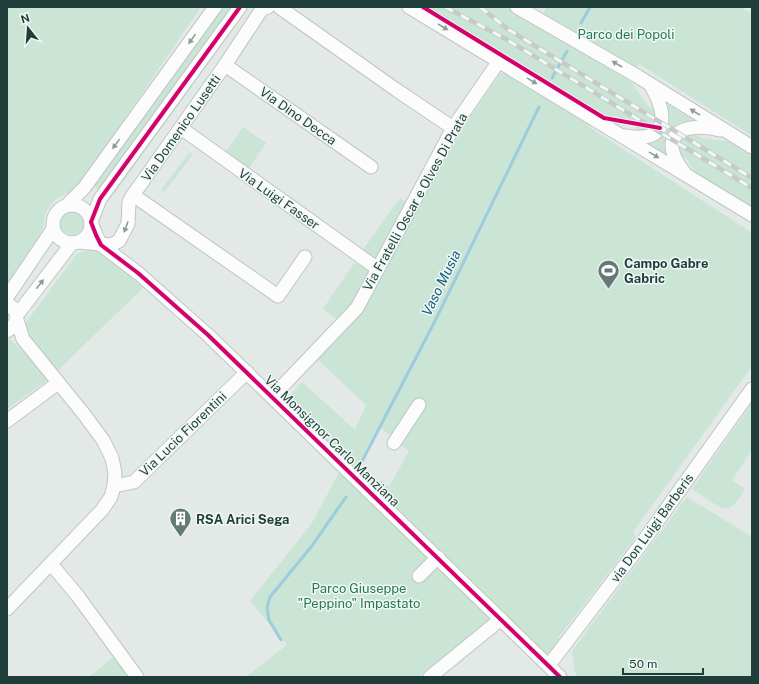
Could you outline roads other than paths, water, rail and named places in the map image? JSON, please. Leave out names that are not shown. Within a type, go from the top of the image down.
[{"type":"street","points":[[67,205],[84,188],[215,7]]},
{"type":"street","points":[[91,222],[100,199],[240,7]]},
{"type":"street","name":"Via Domenico Lusetti","points":[[101,245],[111,245],[119,241],[128,224],[129,202],[133,195],[225,65],[262,9],[268,7]]},
{"type":"street","points":[[279,7],[453,128]]},
{"type":"street","points":[[409,7],[752,215]]},
{"type":"street","points":[[517,7],[533,11],[752,147]]},
{"type":"street","name":"Via Fratelli Oscar e Olves Di Prata","points":[[272,397],[357,308],[453,128],[499,61]]},
{"type":"street","name":"Via Dino Decca","points":[[225,65],[371,168]]},
{"type":"street","points":[[621,135],[644,138],[653,136],[660,128],[662,118],[661,108],[658,97],[650,84]]},
{"type":"street","points":[[687,175],[676,162],[672,151],[672,143],[675,136],[682,130],[697,127],[726,131]]},
{"type":"street","name":"Via Luigi Fasser","points":[[181,128],[378,269]]},
{"type":"street","points":[[133,195],[278,296],[305,257]]},
{"type":"street","points":[[7,297],[53,229],[54,217],[61,207],[74,204],[86,210],[90,216],[91,222],[91,229],[88,235],[84,239],[75,243],[17,318],[12,328],[7,331],[23,340],[83,414],[106,446],[112,458],[115,473],[114,486],[110,497],[102,510],[7,609]]},
{"type":"street","name":"Via Monsignor Carlo Manziana","points":[[91,222],[101,245]]},
{"type":"street","points":[[53,229],[60,239],[75,243]]},
{"type":"street","name":"Via Monsignor Carlo Manziana","points":[[75,243],[87,242],[101,245],[138,273],[208,335],[501,618],[560,677]]},
{"type":"street","points":[[7,304],[12,306],[23,340]]},
{"type":"street","name":"Via Lucio Fiorentini","points":[[114,486],[134,482],[246,372]]},
{"type":"street","points":[[7,422],[58,383]]},
{"type":"street","name":"via Don Luigi Barberis","points":[[549,665],[642,543],[752,389]]},
{"type":"street","points":[[394,443],[419,405]]},
{"type":"street","points":[[419,576],[438,557]]},
{"type":"street","points":[[51,564],[77,595],[137,677]]},
{"type":"street","points":[[430,677],[501,618]]},
{"type":"waterway","name":"Vaso Musia","points":[[581,23],[590,7]]},
{"type":"waterway","name":"Vaso Musia","points":[[552,78],[567,51]]},
{"type":"waterway","name":"Vaso Musia","points":[[359,467],[434,323],[539,107]]},
{"type":"waterway","name":"Vaso Musia","points":[[281,640],[269,620],[267,608],[270,597],[311,547],[346,497]]},
{"type":"railway","points":[[445,7],[504,38],[752,188]]},
{"type":"railway","points":[[480,7],[509,30],[752,178]]},
{"type":"place","name":"Campo Gabre Gabric","points":[[608,290]]},
{"type":"place","name":"RSA Arici Sega","points":[[180,538]]},
{"type":"park label","name":"Parco dei Popoli","points":[[626,34]]},
{"type":"park label","name":"Parco Giuseppe \"Peppino\" Impastato","points":[[359,596]]}]
